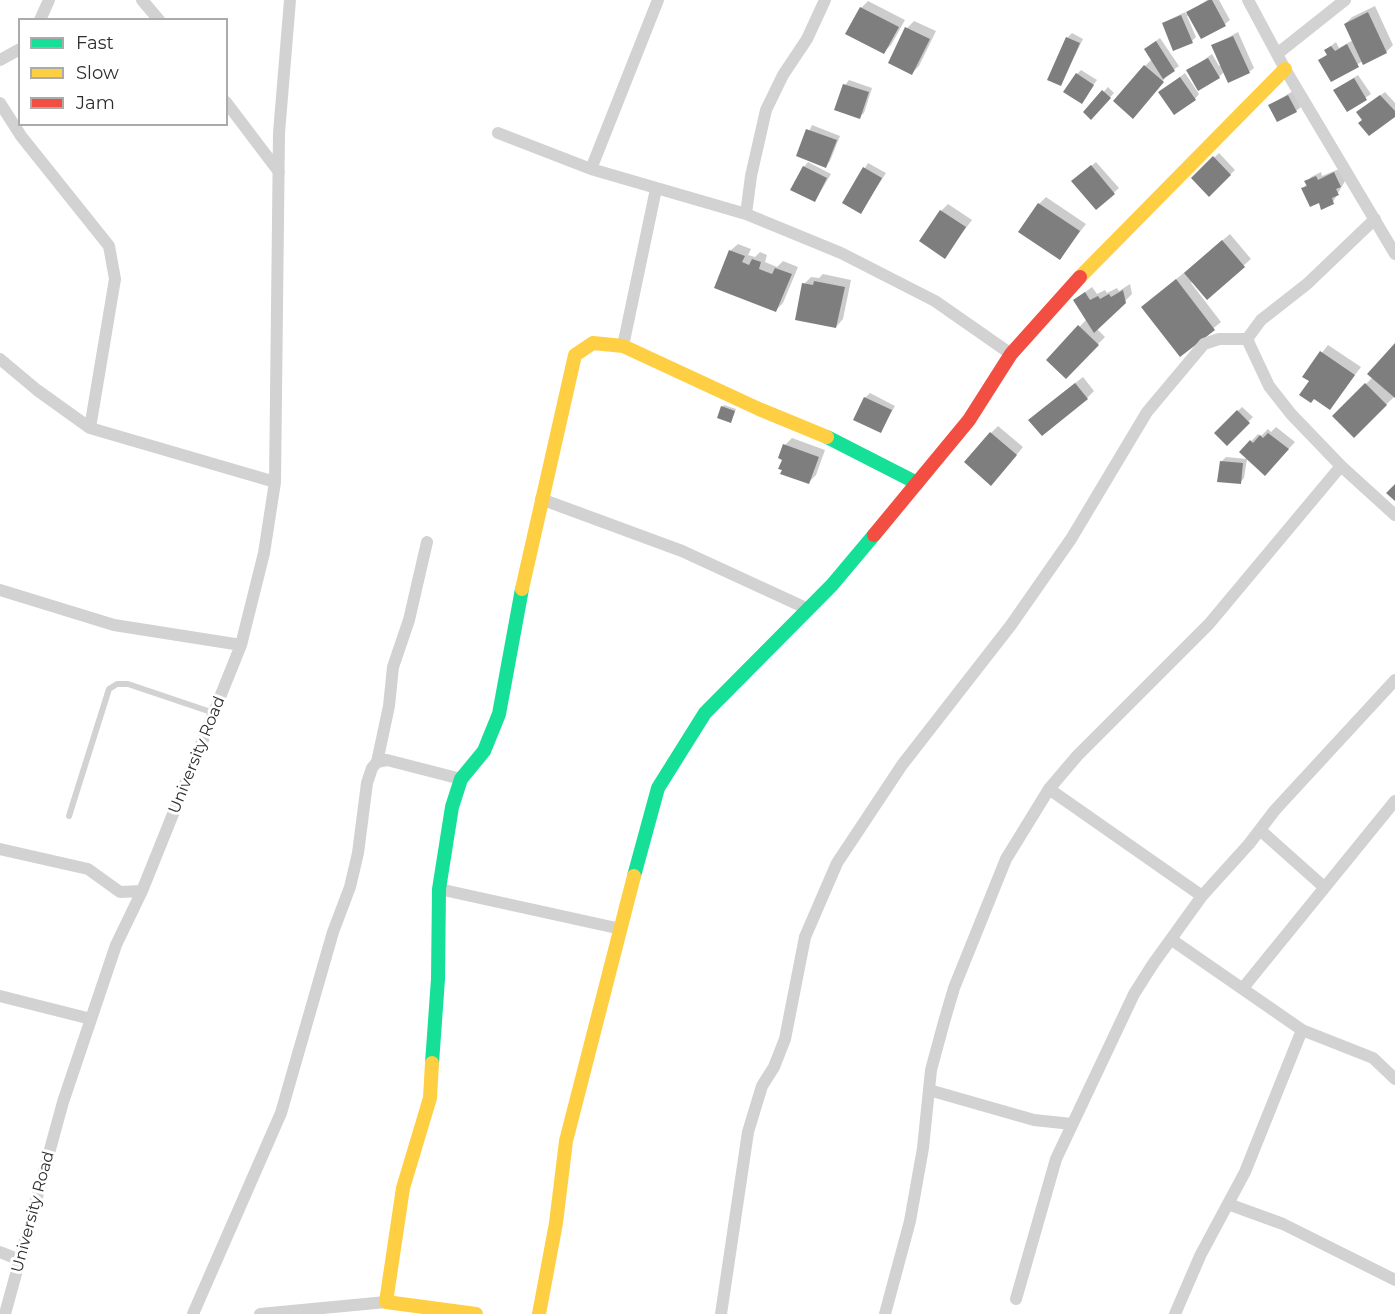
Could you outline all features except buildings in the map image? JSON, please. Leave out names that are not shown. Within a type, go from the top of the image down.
[{"type":"street","points":[[41,18],[49,0]]},
{"type":"street","points":[[142,0],[157,18]]},
{"type":"street","name":"University Road","points":[[5,1314],[63,1102],[116,945],[142,891],[241,645],[264,553],[275,482],[279,134],[290,0]]},
{"type":"street","points":[[591,169],[658,0]]},
{"type":"street","points":[[746,214],[751,176],[766,110],[783,75],[807,39],[825,0]]},
{"type":"street","points":[[1248,0],[1285,69],[1395,254]]},
{"type":"street","points":[[1277,54],[1345,0]]},
{"type":"street","points":[[0,60],[18,51]]},
{"type":"street","points":[[539,1314],[556,1223],[566,1141],[658,788],[663,778],[705,713],[832,585],[969,420],[1011,354],[1068,289],[1285,69]]},
{"type":"street","points":[[0,103],[28,145],[109,246],[115,279],[90,428]]},
{"type":"street","points":[[228,105],[279,172]]},
{"type":"street","points":[[498,133],[591,169],[746,214],[841,253],[935,300],[1011,354]]},
{"type":"street","points":[[623,346],[656,189]]},
{"type":"street","points":[[1247,339],[1261,320],[1306,284],[1375,219]]},
{"type":"street","points":[[721,1314],[748,1132],[762,1086],[774,1067],[785,1039],[804,937],[837,863],[902,765],[1011,625],[1071,539],[1147,412],[1204,345],[1219,339],[1247,339]]},
{"type":"street","points":[[1247,339],[1269,386],[1291,414],[1341,466],[1395,515]]},
{"type":"street","points":[[380,1306],[403,1188],[430,1098],[438,978],[439,889],[452,807],[460,779],[484,751],[499,714],[510,644],[575,355],[582,348],[593,343],[623,346],[759,409],[842,443],[917,483]]},
{"type":"street","points":[[0,358],[45,396],[90,428],[275,482]]},
{"type":"street","points":[[885,1314],[910,1221],[931,1070],[954,988],[1006,859],[1048,789],[1077,756],[1209,624],[1341,466]]},
{"type":"street","points":[[541,499],[682,551],[808,609]]},
{"type":"street","points":[[193,1314],[281,1113],[333,932],[350,887],[358,853],[368,783],[372,768],[377,762],[389,706],[393,667],[409,620],[426,542]]},
{"type":"street","points":[[0,590],[114,625],[241,645]]},
{"type":"street","points":[[1016,1299],[1056,1159],[1134,994],[1202,896],[1395,680]]},
{"type":"street","points":[[377,762],[387,760],[460,779]]},
{"type":"street","points":[[1048,789],[1202,896]]},
{"type":"street","points":[[1243,988],[1395,801]]},
{"type":"street","points":[[1260,830],[1324,887]]},
{"type":"street","points":[[0,849],[88,869],[120,892],[142,891]]},
{"type":"street","points":[[439,889],[621,929]]},
{"type":"street","points":[[1172,940],[1302,1030],[1373,1058],[1395,1079]]},
{"type":"street","points":[[0,996],[91,1019]]},
{"type":"street","points":[[1175,1314],[1200,1256],[1245,1172],[1302,1030]]},
{"type":"street","points":[[929,1090],[1034,1120],[1072,1124]]},
{"type":"street","points":[[1228,1204],[1283,1224],[1395,1280]]},
{"type":"street","points":[[0,1252],[20,1260]]},
{"type":"street","points":[[260,1314],[380,1306],[476,1314]]},
{"type":"lane","points":[[69,816],[109,689],[117,684],[128,684],[214,713]]},
{"type":"traffic: fast","points":[[827,437],[917,483]]},
{"type":"traffic: fast","points":[[634,876],[658,788],[705,713],[832,585],[874,535]]},
{"type":"traffic: fast","points":[[432,1063],[438,979],[439,889],[452,807],[461,779],[484,751],[499,714],[522,589]]},
{"type":"traffic: slow","points":[[1080,277],[1285,69]]},
{"type":"traffic: slow","points":[[522,589],[575,355],[593,343],[623,346],[759,409],[827,437]]},
{"type":"traffic: slow","points":[[539,1314],[556,1223],[566,1141],[634,876]]},
{"type":"traffic: slow","points":[[432,1063],[430,1098],[403,1188],[386,1302],[476,1314]]},
{"type":"traffic: jam","points":[[874,535],[969,420],[1011,354],[1080,277]]}]
